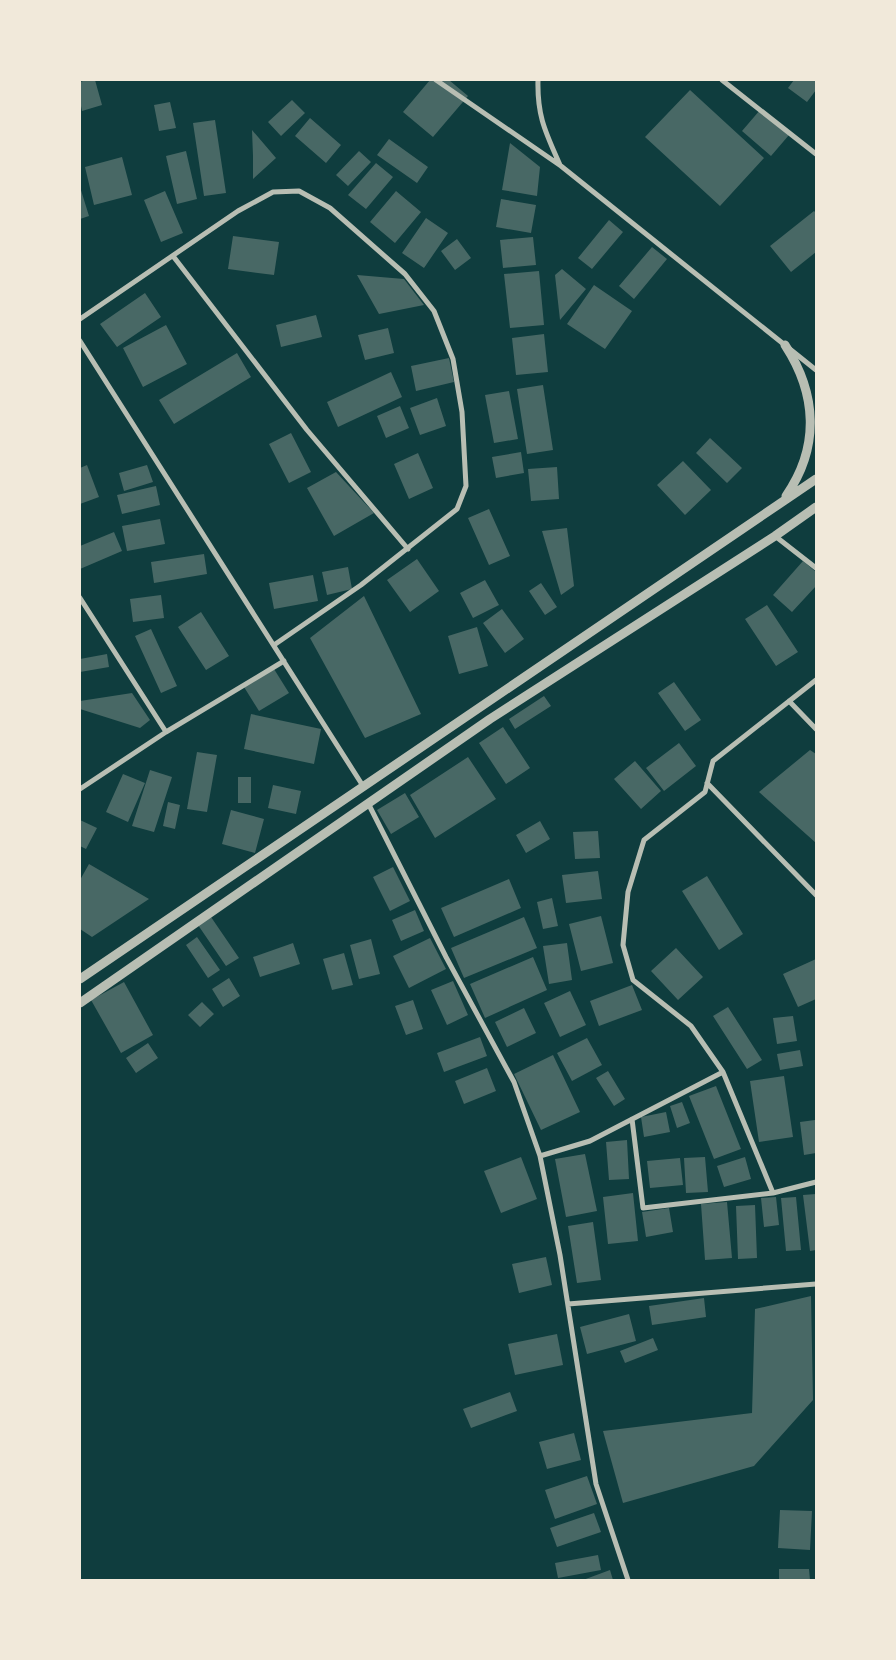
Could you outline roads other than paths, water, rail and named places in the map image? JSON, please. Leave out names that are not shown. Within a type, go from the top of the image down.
[{"type":"street","points":[[436,80],[561,166],[816,370]]},
{"type":"street","points":[[538,80],[539,111],[543,127],[561,166]]},
{"type":"street","points":[[722,80],[816,154]]},
{"type":"street","points":[[80,319],[238,211],[273,192],[299,191],[330,208],[404,274],[434,311],[453,359],[462,412],[466,486],[457,509],[361,585],[274,645]]},
{"type":"street","points":[[173,256],[307,430],[408,549]]},
{"type":"street","points":[[80,341],[363,786]]},
{"type":"street","points":[[784,500],[794,485],[808,451],[811,414],[803,378],[785,345]]},
{"type":"street","points":[[80,979],[816,479]]},
{"type":"street","points":[[80,1003],[490,720],[775,536],[816,507]]},
{"type":"street","points":[[775,536],[816,568]]},
{"type":"street","points":[[80,598],[166,732]]},
{"type":"street","points":[[80,612],[86,608]]},
{"type":"street","points":[[80,789],[166,732],[284,661]]},
{"type":"street","points":[[773,1192],[723,1072],[691,1026],[633,980],[623,945],[628,892],[644,840],[704,792],[713,761],[816,680]]},
{"type":"street","points":[[789,701],[816,729]]},
{"type":"street","points":[[707,783],[816,895]]},
{"type":"street","points":[[369,805],[446,957],[514,1082],[540,1156],[560,1255],[596,1484],[628,1580]]},
{"type":"street","points":[[540,1156],[590,1141],[723,1072]]},
{"type":"street","points":[[632,1119],[643,1208],[773,1192],[816,1182]]},
{"type":"street","points":[[568,1304],[816,1284]]}]
